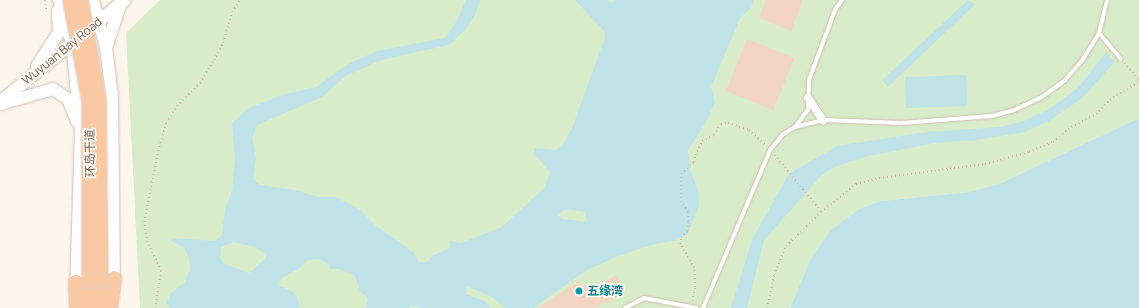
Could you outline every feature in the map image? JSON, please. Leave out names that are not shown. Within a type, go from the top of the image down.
[{"type":"highway","name":"环岛干道","points":[[70,0],[89,102],[95,281],[101,308]]},
{"type":"highway","name":"环岛干道","points":[[81,0],[99,101],[102,189],[95,281],[89,308]]},
{"type":"highway","points":[[76,308],[95,281],[110,308]]},
{"type":"main road","points":[[58,0],[72,43],[95,281],[114,308]]},
{"type":"main road","points":[[22,84],[44,59],[59,32],[58,0]]},
{"type":"main road","points":[[93,0],[106,48],[112,94],[95,281]]},
{"type":"main road","points":[[106,48],[123,2]]},
{"type":"main road","name":"Wuyuan Bay Road","points":[[0,103],[123,2]]},
{"type":"main road","points":[[0,103],[53,89],[68,99],[81,132]]},
{"type":"street","points":[[808,98],[824,120]]},
{"type":"lane","points":[[795,127],[808,110],[809,80],[821,44],[835,10],[842,0]]},
{"type":"lane","points":[[704,308],[770,150],[782,135],[795,127],[824,120],[902,123],[992,116],[1014,110],[1042,97],[1065,80],[1083,59],[1099,33],[1107,0]]},
{"type":"lane","points":[[1099,33],[1121,59]]},
{"type":"lane","points":[[624,308],[644,298],[696,308]]},
{"type":"path","points":[[45,0],[48,14]]},
{"type":"path","points":[[155,308],[161,271],[147,242],[144,222],[158,151],[170,117],[189,92],[200,83],[214,60],[223,43],[232,12],[240,0]]},
{"type":"path","points":[[767,308],[774,275],[786,246],[821,212],[856,184],[879,178],[985,164],[1029,152],[1053,142],[1068,129],[1096,114],[1114,97],[1139,81],[1121,59]]},
{"type":"path","points":[[690,306],[695,287],[694,268],[681,241],[687,231],[688,212],[681,202],[681,174],[694,162],[695,155],[702,141],[714,135],[721,124],[728,123],[749,130],[785,167],[821,212]]},
{"type":"green space","points":[[160,0],[1139,0],[1139,118],[999,184],[969,192],[881,201],[861,208],[810,260],[790,308],[140,308],[126,33]]},
{"type":"water","points":[[466,0],[480,0],[476,13],[465,30],[449,45],[381,60],[346,76],[322,97],[257,125],[252,138],[256,158],[253,179],[260,185],[295,190],[318,197],[336,197],[359,209],[375,225],[413,252],[419,262],[427,262],[434,255],[450,248],[450,241],[461,243],[502,227],[545,187],[550,172],[536,156],[534,148],[556,150],[563,145],[573,126],[605,37],[604,31],[575,0],[607,0],[612,3],[616,0],[754,0],[751,8],[740,18],[711,87],[715,102],[706,122],[688,150],[690,170],[698,189],[699,206],[687,235],[677,240],[647,246],[618,256],[587,270],[533,308],[506,308],[492,297],[467,286],[466,294],[485,301],[492,308],[423,308],[415,305],[408,308],[359,308],[366,307],[368,298],[360,291],[355,276],[339,269],[331,269],[327,263],[319,259],[308,260],[297,270],[281,278],[279,286],[292,291],[297,297],[300,308],[170,308],[167,303],[170,294],[185,282],[190,269],[189,258],[184,247],[171,241],[172,238],[215,241],[222,235],[225,210],[232,191],[235,159],[232,123],[249,108],[285,94],[316,87],[348,64],[377,51],[444,38],[455,24]],"holes":[[[566,209],[585,212],[587,222],[562,219],[558,215]],[[234,242],[255,247],[264,253],[266,258],[249,273],[224,264],[220,258],[221,247]]]},
{"type":"water","points":[[968,0],[975,4],[888,87],[882,80]]},
{"type":"water","points":[[1106,52],[1115,62],[1081,99],[1049,121],[1025,132],[977,140],[935,143],[868,156],[834,167],[821,176],[764,240],[747,308],[731,308],[752,240],[787,177],[795,170],[837,146],[926,132],[999,127],[1024,121],[1049,109],[1078,88]]},
{"type":"water","points":[[966,75],[967,106],[906,108],[905,77]]},
{"type":"water","points":[[1139,118],[1139,308],[790,308],[810,260],[831,230],[861,208],[881,201],[969,192],[999,184]]},
{"type":"building","points":[[766,0],[803,0],[791,31],[759,18]]},
{"type":"building","points":[[747,39],[794,58],[773,110],[726,91]]},
{"type":"building","name":"五缘湾","points":[[615,275],[625,291],[608,303],[606,301],[596,308],[538,308],[579,281],[583,288],[589,284],[594,290]]},
{"type":"place","name":"五缘湾","points":[[579,291]]}]
